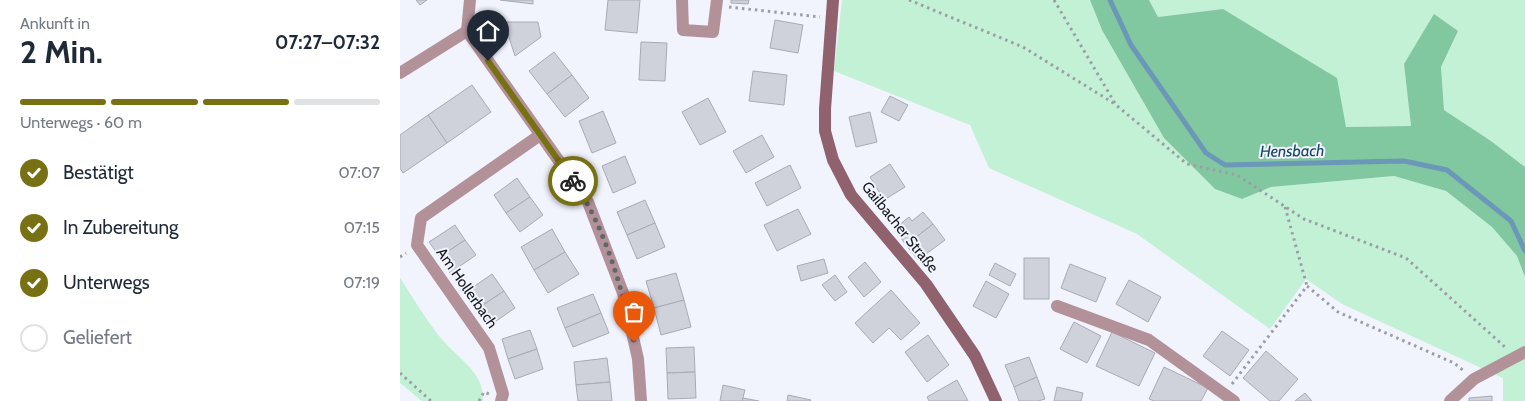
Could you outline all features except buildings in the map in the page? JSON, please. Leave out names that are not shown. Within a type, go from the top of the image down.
[{"type":"street","points":[[470,0],[468,31],[588,202],[623,293],[638,359],[641,401]]},
{"type":"street","points":[[682,0],[683,30],[713,32],[716,3]]},
{"type":"street","name":"Gailbacher Straße","points":[[833,0],[825,131],[833,160],[851,195],[926,284],[975,356],[996,401]]},
{"type":"street","points":[[400,73],[468,31]]},
{"type":"street","name":"Am Hollerbach","points":[[501,401],[503,394],[489,348],[417,245],[421,218],[540,135]]},
{"type":"street","points":[[1057,306],[1149,340],[1226,398]]},
{"type":"street","points":[[1450,401],[1474,379],[1520,354]]},
{"type":"path","points":[[909,0],[1023,47],[1116,104],[1187,164],[1237,175],[1304,219],[1406,258],[1520,354]]},
{"type":"path","points":[[1054,0],[1116,104]]},
{"type":"path","points":[[716,3],[821,17]]},
{"type":"path","points":[[1285,206],[1307,286],[1338,312],[1454,363],[1474,379]]},
{"type":"path","points":[[1226,398],[1307,286]]},
{"type":"path","points":[[400,373],[431,401]]},
{"type":"green space","points":[[842,0],[1090,0],[1102,30],[1164,138],[1215,189],[1242,199],[1271,187],[1394,176],[1446,191],[1492,227],[1517,256],[1525,277],[1525,401],[1503,401],[1503,378],[1342,304],[1306,279],[1270,329],[1137,234],[989,168],[970,125],[834,71]]},
{"type":"green space","points":[[1090,0],[1149,0],[1158,17],[1223,9],[1337,78],[1346,127],[1411,126],[1404,64],[1434,14],[1458,31],[1441,67],[1444,110],[1491,141],[1525,167],[1525,277],[1517,256],[1492,227],[1446,191],[1394,176],[1271,187],[1242,199],[1215,189],[1164,138],[1102,30]]},
{"type":"green space","points":[[1149,0],[1525,0],[1525,167],[1491,141],[1444,110],[1441,67],[1458,31],[1404,64],[1411,126],[1346,127],[1223,9],[1158,17]]},
{"type":"green space","points":[[400,278],[439,336],[474,373],[482,390],[483,401],[422,401],[400,383]]},
{"type":"waterway","name":"Hensbach","points":[[1110,0],[1131,45],[1206,153],[1225,165],[1404,161],[1447,170],[1511,221],[1525,251]]},
{"type":"way so far","points":[[573,181],[588,202],[623,293],[634,342]]},
{"type":"route","points":[[488,61],[573,181]]}]
